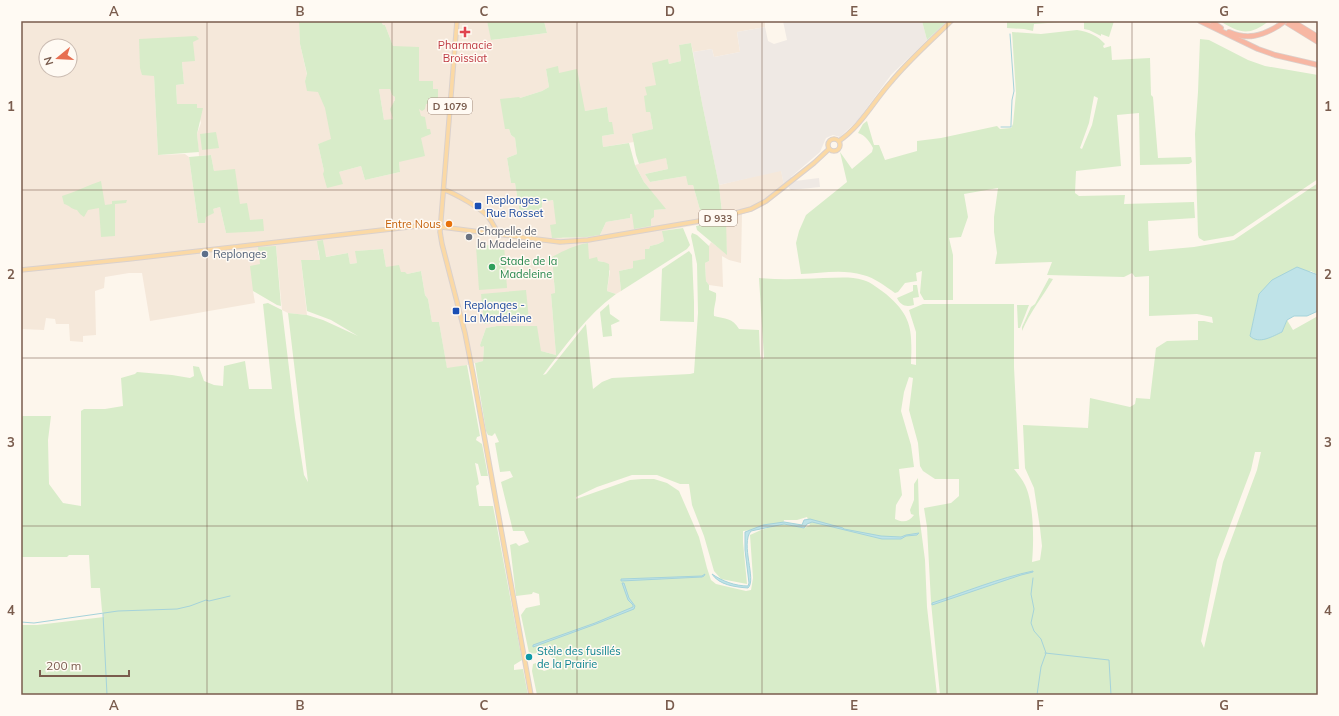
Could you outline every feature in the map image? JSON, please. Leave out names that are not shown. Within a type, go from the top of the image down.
[{"type":"highway","points":[[1200,21],[1258,49],[1275,55],[1318,65]]},
{"type":"highway","points":[[1211,21],[1233,34],[1247,37],[1262,35],[1284,21],[1318,42]]},
{"type":"highway","points":[[1292,21],[1318,37]]},
{"type":"main road","name":"D 1079","points":[[457,21],[440,236],[465,333],[486,441],[531,695]]},
{"type":"main road","points":[[839,141],[840,145],[837,151],[832,152],[827,145],[829,141],[835,139],[839,141],[848,135],[890,82],[951,21]]},
{"type":"main road","name":"D 933","points":[[21,270],[426,225],[560,242],[588,240],[717,218],[751,209],[766,201],[814,163],[829,149]]},
{"type":"main road","points":[[444,190],[451,192],[489,216],[499,234]]},
{"type":"main road","points":[[440,236],[450,228]]},
{"type":"shaded area","points":[[21,21],[299,21],[300,44],[307,75],[305,81],[318,92],[333,93],[331,140],[318,144],[324,171],[339,172],[361,166],[365,180],[400,172],[399,162],[421,137],[430,134],[427,129],[384,120],[379,89],[390,89],[392,95],[395,97],[395,100],[393,101],[433,90],[419,81],[393,46],[385,25],[383,25],[381,21],[487,21],[492,40],[547,33],[544,21],[765,21],[765,27],[737,32],[740,52],[714,57],[712,49],[693,52],[691,43],[679,45],[681,61],[669,64],[668,59],[656,85],[647,96],[645,96],[647,112],[650,112],[653,129],[633,134],[634,142],[603,147],[602,136],[614,134],[609,122],[607,107],[585,111],[559,73],[546,69],[549,87],[542,91],[520,98],[509,129],[511,135],[515,138],[517,154],[507,158],[511,183],[515,182],[520,213],[542,202],[553,200],[557,224],[562,238],[600,235],[606,222],[630,218],[629,214],[651,218],[653,210],[665,209],[644,182],[635,165],[666,157],[668,169],[645,174],[650,182],[686,176],[693,185],[702,217],[722,213],[719,185],[781,170],[785,190],[765,205],[753,211],[742,214],[741,263],[729,260],[722,256],[723,287],[709,285],[706,281],[705,263],[709,261],[709,246],[711,242],[727,254],[725,220],[663,231],[664,241],[650,246],[645,260],[633,261],[633,268],[619,271],[621,291],[616,294],[607,291],[610,271],[604,262],[589,259],[552,257],[555,294],[551,294],[556,355],[541,351],[497,326],[486,328],[480,345],[484,346],[483,361],[447,369],[439,322],[432,322],[421,271],[407,274],[386,267],[383,249],[356,251],[357,263],[350,264],[348,253],[325,257],[323,240],[318,251],[320,260],[301,260],[307,315],[288,313],[282,310],[276,246],[260,264],[253,291],[255,303],[150,321],[142,273],[129,273],[105,277],[104,288],[95,291],[96,335],[83,336],[83,342],[70,341],[69,324],[56,324],[55,319],[46,318],[44,330],[21,329]],"holes":[[[196,36],[182,62],[184,84],[176,85],[177,104],[197,104],[201,123],[197,134],[199,156],[211,155],[214,171],[240,204],[250,220],[226,233],[220,207],[213,209],[198,223],[189,157],[185,154],[158,155],[154,76]]]},
{"type":"shaded area","points":[[783,21],[922,21],[927,40],[891,75],[858,120],[840,137],[833,135],[826,138],[820,152],[791,177],[795,181],[819,178],[820,187],[791,190],[788,187],[785,190],[781,171],[719,185],[693,52],[712,49],[714,57],[740,52],[737,32],[765,27],[768,41],[774,44],[787,40]]},
{"type":"green space","points":[[299,21],[381,21],[383,25],[385,25],[393,46],[419,47],[419,81],[433,81],[433,89],[438,89],[438,101],[426,104],[425,109],[422,111],[419,109],[421,116],[425,117],[427,129],[430,129],[431,134],[421,138],[425,156],[399,162],[400,172],[365,180],[361,166],[339,172],[343,184],[327,188],[318,144],[331,139],[325,108],[318,92],[307,91],[305,81],[307,74],[300,44]],"holes":[[[379,89],[390,89],[392,95],[395,97],[390,109],[393,119],[384,120]]]},
{"type":"green space","points":[[487,21],[544,21],[547,33],[491,40]]},
{"type":"green space","points":[[922,21],[947,21],[927,40]]},
{"type":"green space","points":[[1007,21],[1074,21],[1034,24],[1033,31],[1007,28]]},
{"type":"green space","points":[[1084,21],[1114,21],[1109,37],[1101,34],[1101,36],[1084,29]]},
{"type":"green space","points":[[1220,21],[1269,21],[1256,29],[1245,32],[1234,29]]},
{"type":"green space","points":[[1077,30],[1092,34],[1099,38],[1105,44],[1103,46],[1104,48],[1111,46],[1112,60],[1150,58],[1151,95],[1153,97],[1158,158],[1191,157],[1192,162],[1189,164],[1140,165],[1139,113],[1117,115],[1121,166],[1076,171],[1075,193],[1079,196],[1125,195],[1124,204],[1194,202],[1195,218],[1148,221],[1149,251],[1194,247],[1234,240],[1318,183],[1318,275],[1311,271],[1259,294],[1250,336],[1282,332],[1287,320],[1293,330],[1318,316],[1318,695],[940,695],[931,602],[927,527],[924,508],[951,503],[959,496],[959,479],[935,479],[923,471],[920,466],[918,443],[909,410],[913,378],[909,377],[904,392],[901,411],[911,445],[914,467],[899,469],[902,495],[896,505],[895,519],[906,521],[914,515],[911,514],[910,510],[914,500],[914,484],[918,478],[919,514],[925,560],[927,607],[937,695],[537,695],[532,671],[533,664],[536,663],[538,667],[544,671],[551,668],[555,662],[547,654],[529,653],[521,615],[526,608],[540,605],[539,594],[533,592],[532,594],[516,596],[510,545],[516,543],[519,546],[529,542],[524,531],[513,531],[501,482],[513,477],[510,471],[500,472],[495,443],[499,442],[495,433],[492,436],[488,435],[486,431],[475,363],[483,361],[484,346],[481,347],[480,345],[486,328],[497,326],[537,326],[541,351],[556,355],[551,294],[555,293],[552,257],[578,245],[588,243],[589,259],[597,257],[598,261],[609,264],[607,291],[616,294],[595,312],[568,342],[543,375],[546,374],[586,324],[593,389],[602,382],[612,378],[694,373],[698,313],[697,264],[691,236],[692,233],[697,235],[709,246],[709,261],[705,263],[706,281],[709,285],[709,290],[716,293],[714,316],[731,321],[737,325],[739,329],[759,330],[761,360],[764,358],[759,278],[848,278],[869,282],[895,302],[906,318],[911,333],[911,364],[916,365],[916,332],[909,310],[923,304],[1014,304],[1014,367],[1019,469],[1014,469],[1025,485],[1032,512],[1032,562],[1040,560],[1042,546],[1040,528],[1034,488],[1025,468],[1023,425],[1088,428],[1090,398],[1130,407],[1135,404],[1136,398],[1150,399],[1156,348],[1167,341],[1198,340],[1198,321],[1213,323],[1212,317],[1197,314],[1149,316],[1149,276],[1135,277],[1132,273],[1124,277],[1047,275],[1052,262],[995,264],[997,253],[994,232],[994,217],[998,188],[964,194],[968,217],[961,237],[949,238],[953,255],[953,300],[924,300],[920,293],[922,271],[916,273],[917,281],[905,283],[898,292],[895,293],[880,282],[856,273],[832,272],[801,274],[796,243],[799,231],[806,215],[847,182],[840,152],[852,169],[872,152],[873,148],[869,141],[863,135],[858,133],[863,124],[867,121],[874,145],[879,145],[885,160],[917,151],[917,141],[941,138],[997,126],[1000,129],[1011,128],[1013,124],[1016,93],[1012,32],[1041,34]],"holes":[[[1094,96],[1098,98],[1092,125],[1082,149],[1080,148],[1089,123]],[[1255,452],[1261,452],[1257,470],[1223,562],[1204,648],[1201,641],[1217,560],[1251,470]],[[632,475],[657,475],[680,484],[689,484],[692,505],[704,536],[714,571],[721,579],[747,584],[743,531],[771,527],[750,535],[753,578],[751,590],[746,591],[716,584],[711,580],[699,537],[679,491],[667,483],[654,479],[642,479],[630,480],[576,499],[576,497],[597,487]],[[807,517],[810,525],[804,528],[783,524],[784,520],[797,520]]]},
{"type":"green space","points":[[196,36],[199,39],[193,42],[195,61],[182,62],[184,84],[176,85],[177,104],[197,104],[197,108],[203,108],[197,134],[199,152],[158,155],[154,76],[142,75],[140,68],[139,39]]},
{"type":"green space","points":[[1200,39],[1209,40],[1248,60],[1265,66],[1318,75],[1318,179],[1233,236],[1204,241],[1199,238],[1198,235],[1195,134]]},
{"type":"green space","points":[[691,43],[719,185],[722,213],[702,217],[693,185],[688,185],[686,176],[650,182],[645,174],[668,169],[666,158],[639,164],[632,134],[653,129],[650,112],[646,112],[644,96],[647,95],[645,87],[656,85],[652,63],[668,59],[669,64],[681,61],[679,45]]},
{"type":"green space","points":[[558,66],[559,73],[577,69],[585,111],[607,107],[609,122],[612,122],[614,134],[602,136],[603,147],[629,143],[635,165],[644,182],[666,209],[654,210],[654,217],[651,219],[651,226],[634,229],[632,214],[630,214],[630,218],[606,222],[600,235],[552,238],[550,225],[556,224],[553,200],[542,202],[542,209],[538,213],[520,213],[515,183],[511,183],[507,158],[517,154],[515,138],[511,135],[509,129],[505,129],[500,99],[520,98],[542,91],[549,87],[546,69]]},
{"type":"green space","points":[[216,132],[219,148],[202,150],[200,134]]},
{"type":"green space","points":[[211,155],[214,171],[235,169],[240,204],[247,203],[250,220],[263,219],[264,231],[226,233],[220,207],[213,209],[214,213],[206,217],[205,223],[198,223],[189,157]]},
{"type":"green space","points":[[101,181],[105,205],[112,204],[112,201],[127,200],[126,203],[115,204],[115,236],[101,237],[99,208],[88,210],[84,217],[77,210],[64,204],[62,196]]},
{"type":"green space","points":[[726,220],[727,255],[697,230],[696,226]]},
{"type":"green space","points":[[683,228],[690,245],[687,249],[621,291],[619,271],[633,268],[633,261],[645,259],[645,249],[649,249],[650,246],[664,241],[662,231]]},
{"type":"green space","points":[[323,240],[326,257],[348,253],[350,264],[357,263],[355,251],[383,249],[386,267],[399,265],[401,272],[405,272],[407,274],[421,271],[432,322],[439,322],[447,368],[467,365],[480,436],[477,437],[476,440],[482,444],[488,476],[481,476],[478,464],[475,463],[479,484],[476,486],[479,506],[493,506],[522,660],[514,665],[514,670],[523,669],[528,695],[21,695],[21,625],[37,625],[104,617],[100,588],[91,588],[89,555],[69,555],[67,557],[21,557],[21,417],[51,416],[48,440],[49,484],[63,503],[81,506],[81,411],[84,409],[105,409],[123,406],[121,378],[137,372],[190,378],[194,376],[193,366],[199,367],[204,381],[214,385],[223,386],[224,366],[245,361],[249,389],[272,389],[263,304],[268,303],[282,310],[295,418],[304,475],[308,482],[288,313],[307,315],[323,320],[358,336],[331,320],[307,311],[301,260],[320,260],[317,241]]},
{"type":"green space","name":"Stade de la Madeleine","points":[[504,244],[507,288],[479,290],[476,246]]},
{"type":"green space","points":[[276,246],[281,306],[253,291],[250,266],[260,264],[258,247]]},
{"type":"green space","points":[[689,251],[692,255],[694,322],[660,321],[662,269]]},
{"type":"green space","points":[[1049,278],[1053,279],[1022,331],[1022,327],[1031,307],[1035,304]]},
{"type":"green space","points":[[913,285],[917,285],[919,297],[913,298],[914,305],[906,306],[897,298],[913,291]]},
{"type":"green space","points":[[526,290],[529,320],[484,324],[481,294]]},
{"type":"green space","points":[[609,304],[610,314],[620,321],[611,325],[612,336],[603,337],[600,312]]},
{"type":"green space","points":[[1017,305],[1029,305],[1020,328],[1018,328]]},
{"type":"water","points":[[1297,267],[1318,275],[1318,311],[1307,316],[1294,316],[1287,320],[1282,332],[1262,340],[1254,339],[1250,336],[1259,294],[1272,280]]},
{"type":"water","points":[[810,519],[844,529],[881,536],[901,537],[919,533],[917,535],[906,536],[901,539],[882,539],[812,522],[807,524],[804,528],[784,524],[751,531],[747,544],[751,578],[748,588],[723,583],[712,574],[729,583],[748,586],[745,532],[763,525],[784,522],[802,525],[804,520]]},
{"type":"water","points":[[1033,571],[932,605],[932,603],[1008,577]]},
{"type":"water","points":[[705,574],[702,577],[621,581],[621,579],[702,576]]},
{"type":"water","points":[[622,583],[624,583],[629,598],[635,606],[634,609],[533,647],[533,645],[595,623],[633,607],[628,600]]},
{"type":"waterway","points":[[1001,127],[1011,127],[1012,100],[1014,91],[1010,34]]},
{"type":"waterway","points":[[1033,578],[1031,594],[1034,609],[1031,623],[1034,631],[1041,639],[1046,653],[1041,667],[1037,695]]},
{"type":"waterway","points":[[21,622],[34,623],[118,611],[177,609],[206,600],[209,601],[230,596]]},
{"type":"waterway","points":[[103,614],[107,695]]},
{"type":"waterway","points":[[1045,653],[1109,660],[1111,695]]},
{"type":"place","name":"Pharmacie Broissiat","points":[[465,32]]},
{"type":"place","name":"Replonges - Rue Rosset","points":[[478,206]]},
{"type":"place","name":"Entre Nous","points":[[449,224]]},
{"type":"place","name":"Chapelle de la Madeleine","points":[[469,237]]},
{"type":"place","name":"Replonges","points":[[205,254]]},
{"type":"place","name":"Stade de la Madeleine","points":[[492,267]]},
{"type":"place","name":"Replonges - La Madeleine","points":[[456,311]]},
{"type":"place","name":"Stèle des fusillés de la Prairie","points":[[529,657]]}]
